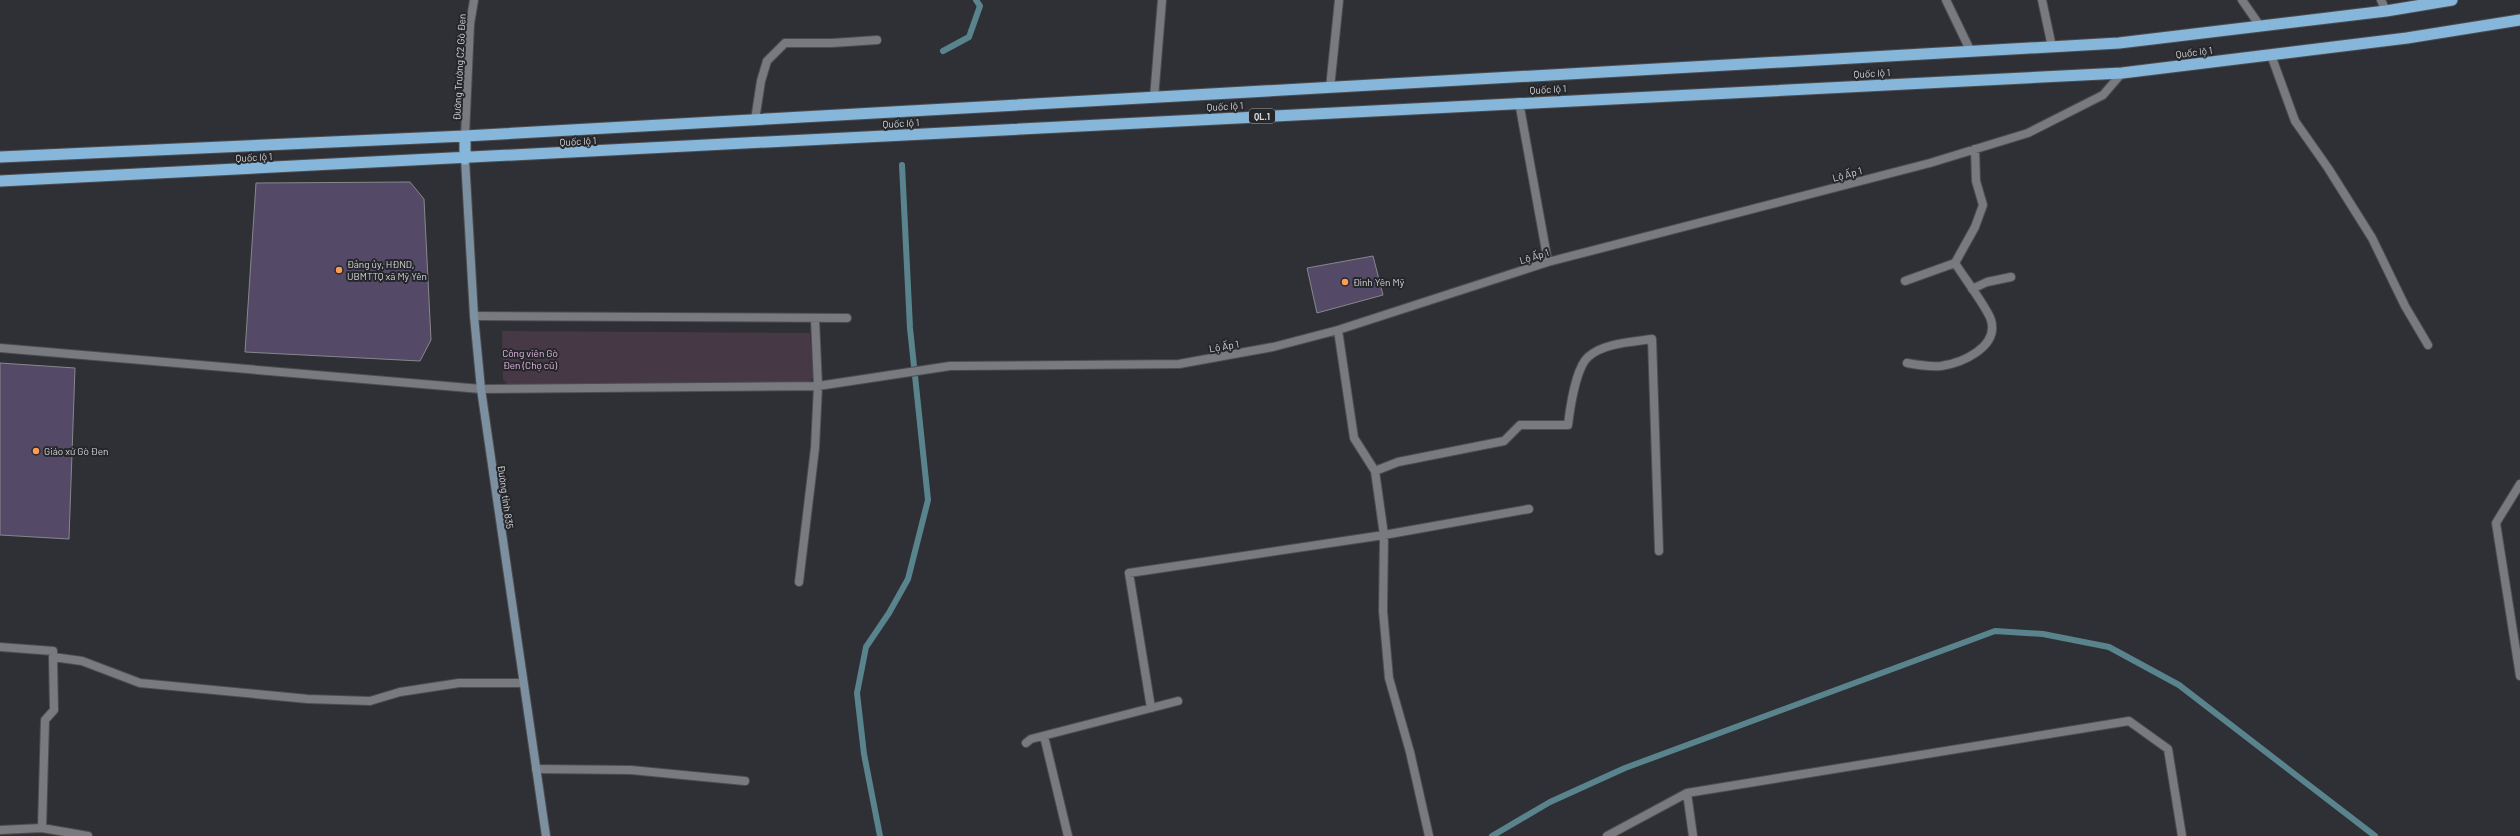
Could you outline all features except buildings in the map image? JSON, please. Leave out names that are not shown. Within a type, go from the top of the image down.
[{"type":"highway","name":"Quốc lộ 1","points":[[0,157],[465,136],[2119,43],[2386,12],[2452,0]]},
{"type":"highway","name":"Quốc lộ 1","points":[[0,181],[465,159],[1519,102],[2122,73],[2408,38],[2520,20]]},
{"type":"highway","points":[[465,136],[465,159]]},
{"type":"main road","name":"Đường tỉnh 835","points":[[465,159],[474,316],[481,389],[546,836]]},
{"type":"street","name":"Đường Trường C2 Gò Đen","points":[[465,136],[470,24],[474,0]]},
{"type":"street","points":[[1154,98],[1162,0]]},
{"type":"street","points":[[1330,88],[1340,0]]},
{"type":"street","points":[[1946,0],[1971,52]]},
{"type":"street","points":[[2042,0],[2052,47]]},
{"type":"street","points":[[2242,0],[2260,26]]},
{"type":"street","points":[[2381,0],[2386,12]]},
{"type":"street","points":[[755,120],[761,81],[767,61],[785,43],[832,43],[877,40]]},
{"type":"street","points":[[2271,55],[2295,121],[2328,168],[2372,238],[2405,306],[2428,345]]},
{"type":"street","name":"Lộ Ấp 1","points":[[0,348],[481,389],[818,386],[950,366],[1179,364],[1273,347],[1338,330],[1548,262],[1930,163],[2028,133],[2103,95],[2122,73]]},
{"type":"street","points":[[1519,102],[1548,262]]},
{"type":"street","points":[[1905,281],[1955,264],[1975,228],[1983,205],[1976,181],[1975,149]]},
{"type":"street","points":[[1908,363],[1941,366],[1973,356],[1985,345],[1992,333],[1991,320],[1955,264]]},
{"type":"street","points":[[1972,290],[1987,282],[2011,277]]},
{"type":"street","points":[[474,316],[847,318]]},
{"type":"street","points":[[799,582],[815,448],[818,386],[815,319]]},
{"type":"street","points":[[1338,330],[1354,438],[1375,471],[1384,536],[1383,611],[1389,678],[1410,752],[1429,836]]},
{"type":"street","points":[[1375,471],[1398,462],[1504,441],[1520,425],[1568,424],[1580,368],[1588,357],[1612,346],[1652,339],[1658,550]]},
{"type":"street","points":[[2520,484],[2496,523],[2520,676]]},
{"type":"street","points":[[1151,708],[1129,573],[1384,536],[1529,509]]},
{"type":"street","points":[[0,647],[51,651],[53,657],[54,710],[45,720],[42,828]]},
{"type":"street","points":[[53,657],[82,661],[140,683],[308,699],[370,701],[400,692],[459,683],[523,683]]},
{"type":"street","points":[[1026,743],[1044,736],[1178,701]]},
{"type":"street","points":[[1607,836],[1687,793],[2129,721],[2168,749],[2182,836]]},
{"type":"street","points":[[1044,736],[1068,836]]},
{"type":"street","points":[[536,769],[631,770],[745,781]]},
{"type":"street","points":[[1687,793],[1693,836]]},
{"type":"street","points":[[0,830],[42,828],[88,836]]},
{"type":"green space","name":"Công viên Gò Đen (Chợ cũ)","points":[[502,331],[810,333],[814,377],[809,383],[508,385],[503,379]]},
{"type":"waterway","points":[[943,51],[969,37],[980,6],[976,0]]},
{"type":"waterway","points":[[880,836],[864,754],[857,693],[866,647],[889,613],[908,579],[928,500],[910,328],[902,165]]},
{"type":"waterway","points":[[1492,836],[1550,802],[1625,768],[1995,631],[2043,634],[2109,647],[2179,685],[2375,836]]},
{"type":"place","name":"Đảng ủy, HĐND, UBMTTQ xã Mỹ Yên","points":[[339,270]]},
{"type":"place","name":"Đình Yên Mỹ","points":[[1345,282]]},
{"type":"place","name":"Giáo xứ Gò Đen","points":[[36,451]]}]
